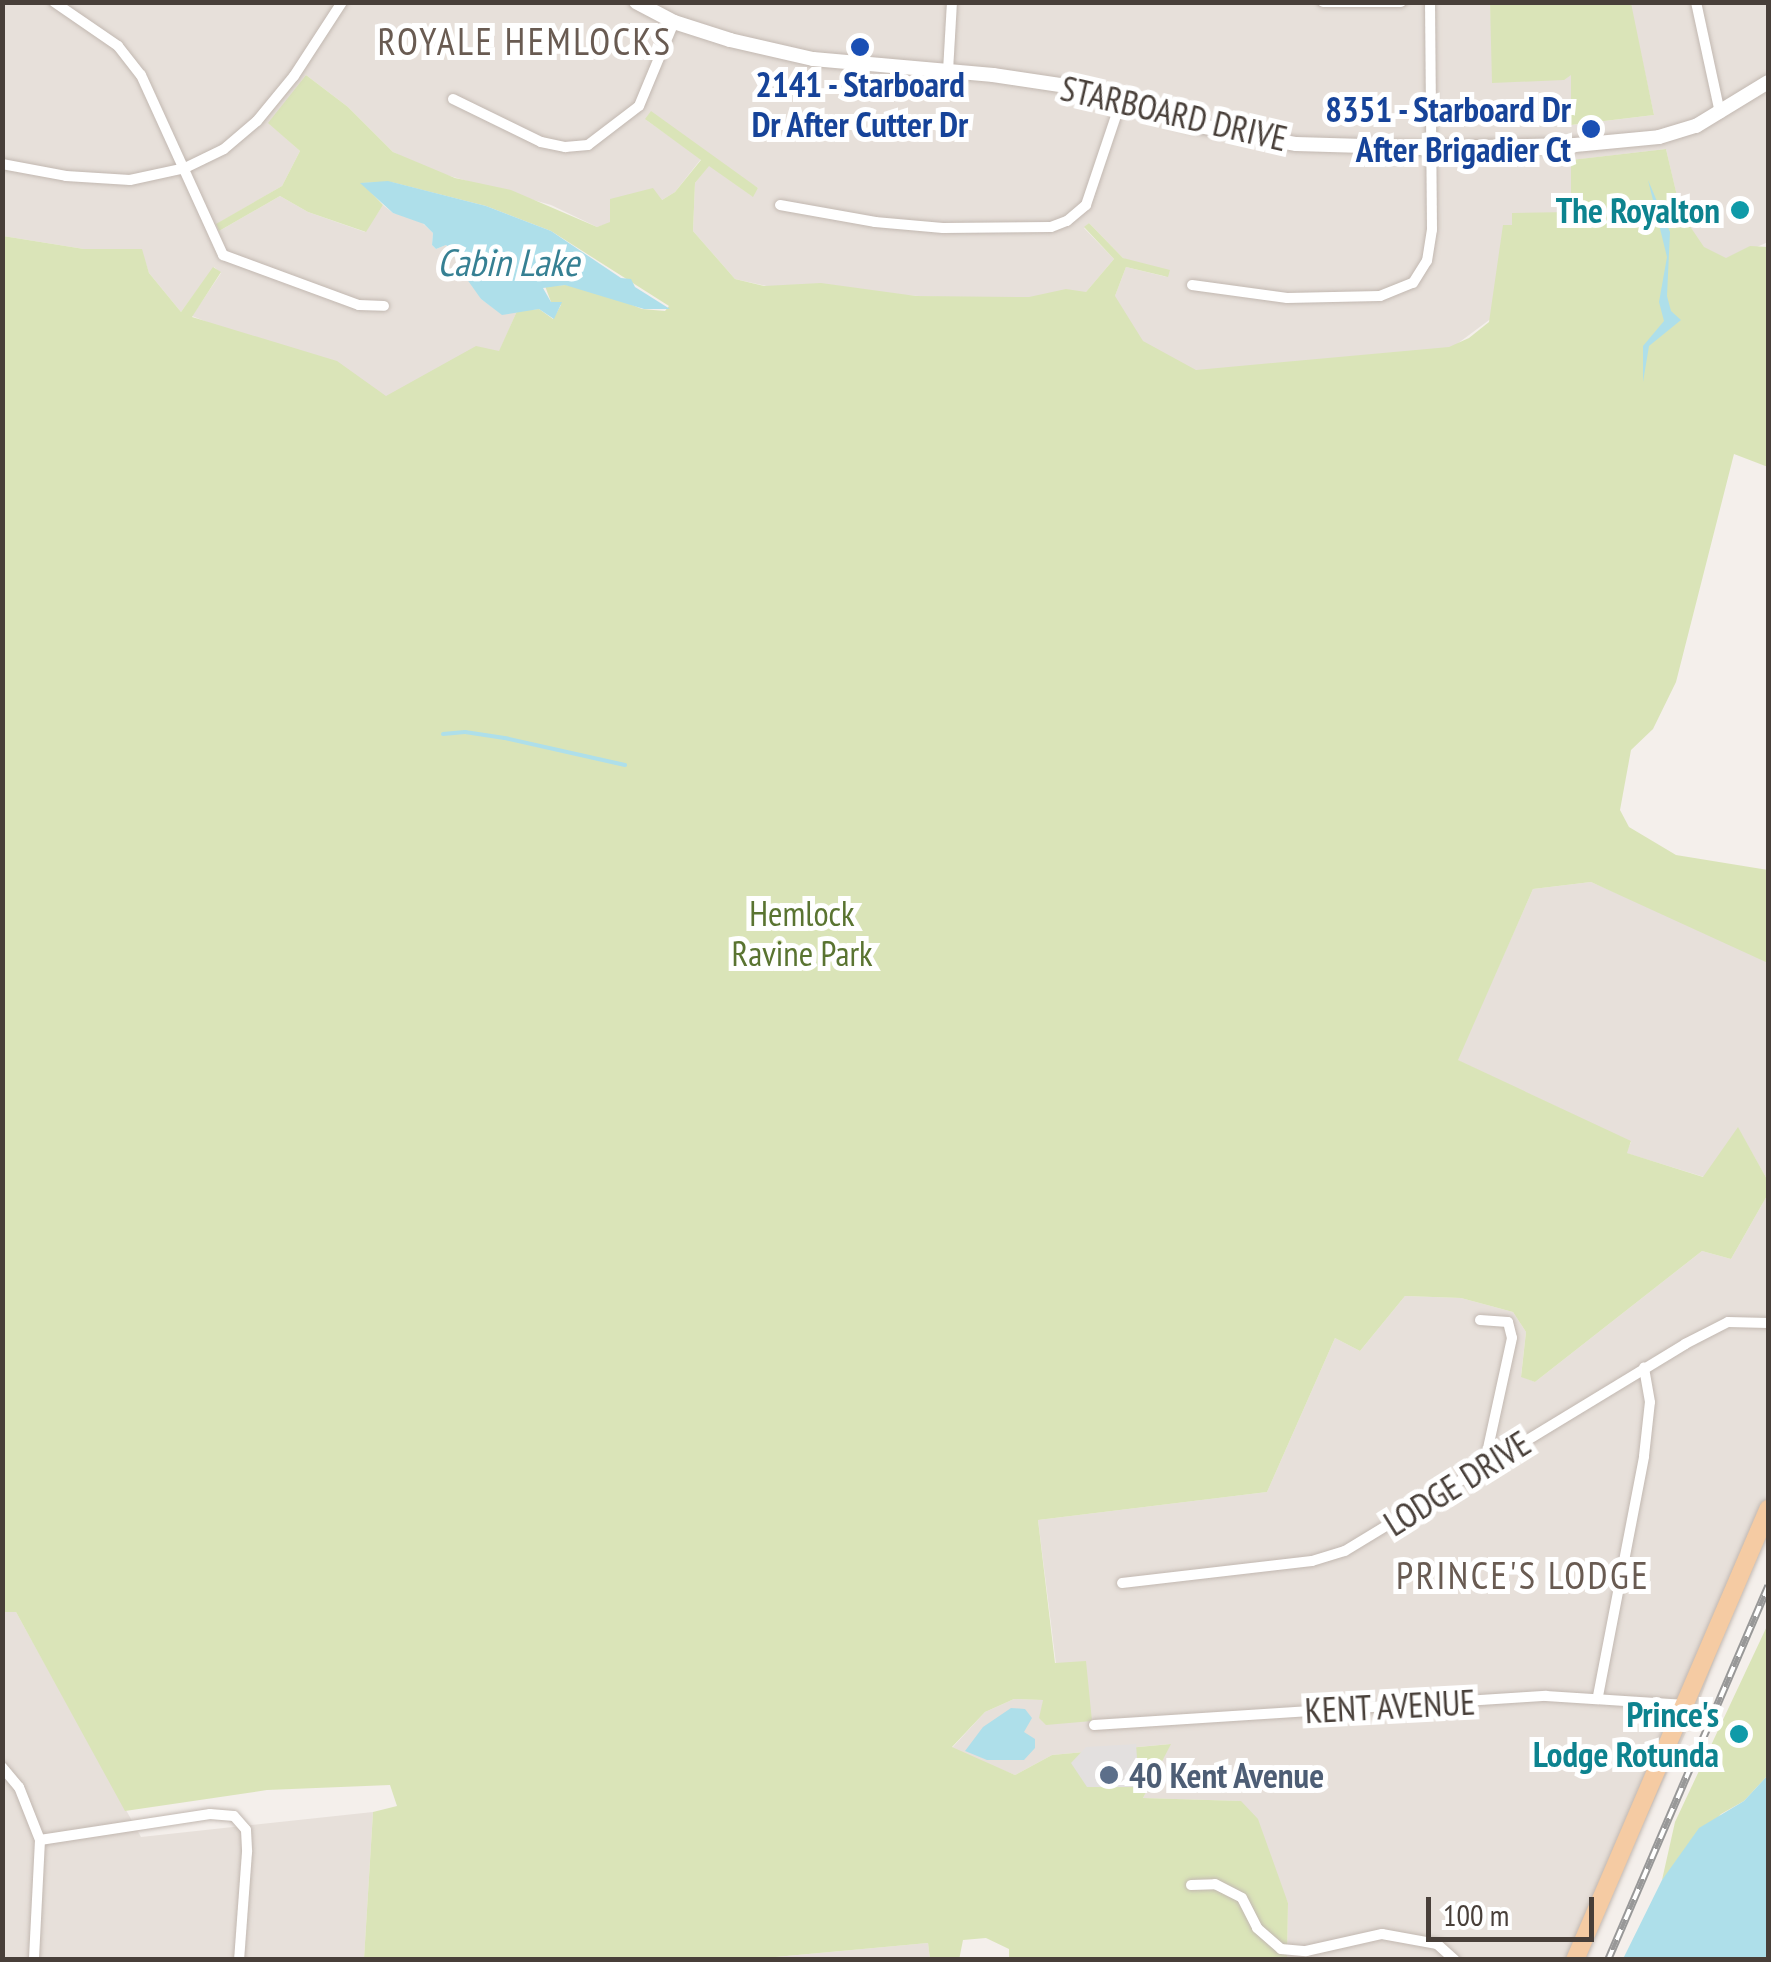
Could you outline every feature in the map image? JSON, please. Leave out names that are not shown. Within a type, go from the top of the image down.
[{"type":"main road","points":[[1575,1960],[1768,1509]]},
{"type":"street","points":[[54,2],[106,36],[131,60],[185,168],[222,255],[359,305],[384,306]]},
{"type":"street","name":"STARBOARD DRIVE","points":[[636,2],[674,22],[813,60],[948,71],[1080,88],[1188,124],[1296,144],[1432,148],[1576,145],[1659,137],[1720,113],[1768,82]]},
{"type":"street","points":[[948,71],[952,2]]},
{"type":"street","points":[[1323,2],[1401,2]]},
{"type":"street","points":[[1192,285],[1287,298],[1399,291],[1413,283],[1427,261],[1432,230],[1430,2]]},
{"type":"street","points":[[1696,2],[1720,113]]},
{"type":"street","points":[[2,164],[66,176],[130,180],[185,168],[224,149],[257,120],[294,76],[336,5]]},
{"type":"street","points":[[453,99],[541,142],[566,148],[588,146],[638,106],[674,22]]},
{"type":"street","points":[[780,205],[926,226],[1051,227],[1078,215],[1086,204],[1121,100]]},
{"type":"street","points":[[1480,1320],[1508,1322],[1512,1338],[1484,1466]]},
{"type":"street","name":"LODGE DRIVE","points":[[1122,1583],[1312,1561],[1345,1551],[1644,1368],[1728,1322],[1768,1323]]},
{"type":"street","points":[[1598,1696],[1644,1456],[1650,1402],[1644,1368]]},
{"type":"street","name":"KENT AVENUE","points":[[1094,1725],[1399,1704],[1598,1696],[1686,1705]]},
{"type":"street","points":[[2,1767],[19,1787],[40,1840],[34,1960]]},
{"type":"street","points":[[40,1840],[210,1814],[234,1816],[246,1830],[239,1960]]},
{"type":"street","points":[[1191,1885],[1215,1884],[1242,1898],[1257,1928],[1280,1949],[1306,1951],[1382,1934],[1436,1944],[1455,1960]]},
{"type":"shaded area","points":[[2,3],[1490,3],[1491,21],[1571,75],[1572,125],[1654,115],[1630,3],[1768,3],[1768,242],[1695,275],[1666,149],[1572,160],[1571,213],[1512,303],[1422,370],[1212,374],[1182,369],[1107,317],[1126,267],[1167,277],[1123,258],[1089,223],[1084,228],[1114,259],[1076,304],[780,289],[735,279],[693,231],[695,183],[709,165],[752,196],[758,188],[645,119],[701,159],[675,192],[639,214],[597,227],[551,205],[429,170],[393,152],[348,107],[306,75],[269,123],[300,151],[282,186],[217,224],[219,231],[280,196],[308,212],[365,232],[383,205],[393,213],[417,218],[433,233],[432,245],[436,249],[446,245],[460,257],[481,299],[502,314],[517,311],[500,350],[464,400],[333,397],[227,330],[192,316],[221,273],[214,267],[181,312],[149,273],[141,249],[84,249],[3,236]]},
{"type":"shaded area","points":[[1591,882],[1768,959],[1768,1181],[1738,1128],[1704,1177],[1626,1153],[1631,1142],[1457,1060],[1533,889]]},
{"type":"shaded area","points":[[1768,1194],[1768,1509],[1696,1711],[1580,1959],[1287,1959],[1288,1903],[1240,1801],[1143,1798],[1170,1744],[1052,1755],[1015,1775],[951,1749],[985,1712],[1014,1699],[1043,1700],[1042,1722],[1056,1664],[1038,1520],[1267,1492],[1335,1338],[1360,1351],[1405,1296],[1461,1298],[1513,1312],[1526,1332],[1521,1376],[1535,1382],[1702,1251],[1731,1259]]},
{"type":"shaded area","points":[[3,1612],[16,1612],[141,1837],[373,1812],[364,1959],[3,1960]]},
{"type":"shaded area","name":"40 Kent Avenue","points":[[1136,1744],[1139,1787],[1087,1787],[1071,1763],[1086,1747]]},
{"type":"shaded area","points":[[928,1943],[930,1959],[742,1960]]},
{"type":"green space","points":[[1490,3],[1631,3],[1654,115],[1571,125],[1571,75],[1564,80],[1492,83]]},
{"type":"green space","name":"Hemlock Ravine Park","points":[[306,75],[348,107],[393,152],[455,178],[511,190],[597,227],[610,222],[610,199],[653,188],[662,200],[675,192],[701,160],[645,119],[651,111],[758,188],[753,197],[709,166],[695,183],[693,231],[735,279],[764,286],[821,283],[916,296],[1029,297],[1066,289],[1086,292],[1114,259],[1084,227],[1089,223],[1123,258],[1170,270],[1168,277],[1126,267],[1115,296],[1143,341],[1196,370],[1449,347],[1469,338],[1489,322],[1503,225],[1512,225],[1512,213],[1571,212],[1571,160],[1666,149],[1681,213],[1704,247],[1726,258],[1750,246],[1768,247],[1768,467],[1734,454],[1676,682],[1653,729],[1631,750],[1620,810],[1629,827],[1676,855],[1768,870],[1768,963],[1591,882],[1533,889],[1458,1060],[1631,1141],[1627,1153],[1703,1177],[1738,1127],[1768,1181],[1768,1194],[1731,1259],[1702,1251],[1535,1382],[1521,1377],[1526,1332],[1513,1312],[1461,1298],[1405,1296],[1360,1351],[1335,1338],[1267,1492],[1038,1520],[1055,1663],[1086,1661],[1092,1721],[1046,1725],[1039,1718],[1043,1700],[1014,1699],[985,1712],[952,1747],[1015,1775],[1052,1755],[1171,1744],[1143,1798],[1241,1801],[1258,1819],[1288,1903],[1287,1959],[1009,1959],[1009,1949],[986,1938],[963,1940],[959,1960],[930,1959],[928,1943],[742,1960],[364,1959],[373,1812],[397,1806],[390,1785],[267,1790],[125,1811],[16,1612],[3,1612],[3,236],[84,249],[142,249],[149,273],[181,312],[213,267],[221,272],[192,317],[337,361],[386,396],[476,346],[499,351],[517,311],[539,309],[553,319],[561,305],[551,302],[545,286],[566,285],[603,293],[642,309],[665,311],[669,306],[551,231],[486,206],[391,182],[362,183],[383,205],[366,232],[308,212],[280,196],[219,231],[216,224],[282,186],[300,151],[268,123]]},
{"type":"green space","points":[[1768,1624],[1768,1775],[1744,1801],[1721,1814],[1662,1880],[1675,1822]]},
{"type":"water","points":[[1648,180],[1670,232],[1667,296],[1671,311],[1681,320],[1649,346],[1643,382],[1643,346],[1664,321],[1659,302],[1667,257]]},
{"type":"water","name":"Cabin Lake","points":[[388,181],[486,206],[551,231],[621,278],[631,279],[635,287],[670,309],[644,309],[565,285],[543,288],[551,302],[562,302],[554,319],[539,309],[502,315],[481,299],[464,275],[460,257],[446,245],[436,249],[432,245],[433,233],[424,224],[393,213],[360,183]]},
{"type":"water","points":[[1011,1708],[1025,1709],[1032,1718],[1024,1732],[1035,1739],[1035,1748],[1024,1760],[987,1760],[965,1751],[983,1727]]},
{"type":"water","points":[[1768,1775],[1768,1959],[1623,1959],[1662,1880],[1699,1828],[1744,1801]]},
{"type":"waterway","points":[[443,734],[465,732],[505,738],[625,765]]},
{"type":"railway","points":[[1608,1960],[1768,1586]]},
{"type":"place","name":"2141 - Starboard Dr After Cutter Dr","points":[[860,47]]},
{"type":"place","name":"8351 - Starboard Dr After Brigadier Ct","points":[[1591,129]]},
{"type":"place","name":"The Royalton","points":[[1740,210]]},
{"type":"place","name":"Prince's Lodge Rotunda","points":[[1739,1734]]},
{"type":"place","name":"40 Kent Avenue","points":[[1109,1775]]},
{"type":"district","name":"ROYALE HEMLOCKS","points":[[525,41]]},
{"type":"district","name":"PRINCE'S LODGE","points":[[1523,1575]]}]
